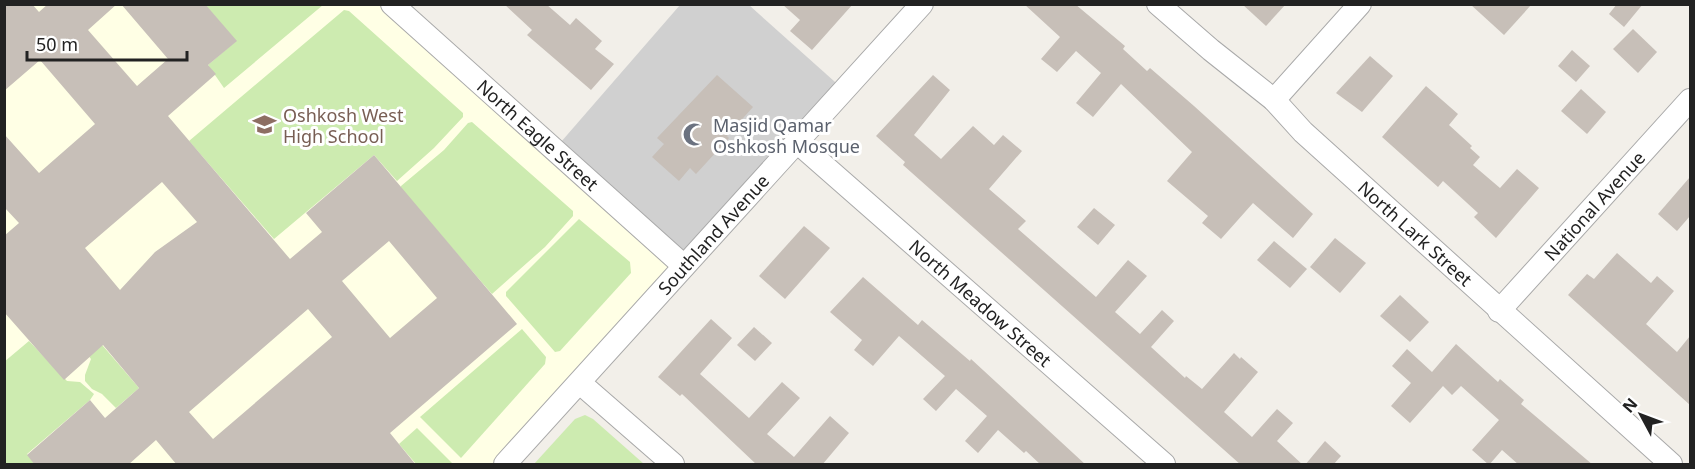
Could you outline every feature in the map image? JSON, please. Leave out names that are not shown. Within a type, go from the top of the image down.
[{"type":"street","name":"North Eagle Street","points":[[392,4],[684,266]]},
{"type":"street","name":"Southland Avenue","points":[[505,465],[922,4]]},
{"type":"street","name":"North Lark Street","points":[[1158,4],[1274,100],[1303,132],[1671,465]]},
{"type":"street","points":[[1274,100],[1360,4]]},
{"type":"street","name":"National Avenue","points":[[1499,311],[1690,100]]},
{"type":"street","name":"North Meadow Street","points":[[797,142],[1164,465]]},
{"type":"street","points":[[580,383],[673,465]]},
{"type":"shaded area","name":"Oshkosh West High School","points":[[4,5],[390,5],[684,266],[505,464],[5,464]]},
{"type":"shaded area","points":[[680,5],[749,5],[844,90],[684,266],[554,150]]},
{"type":"green space","points":[[205,5],[323,5],[224,88],[208,65],[236,41]]},
{"type":"green space","points":[[344,10],[349,11],[463,113],[463,117],[434,148],[397,181],[374,155],[274,239],[189,141]]},
{"type":"green space","points":[[472,122],[573,211],[573,216],[545,247],[492,294],[401,189],[401,186],[444,150],[468,123]]},
{"type":"green space","points":[[579,219],[630,262],[631,273],[560,351],[555,352],[506,296],[506,292]]},
{"type":"green space","points":[[37,269],[139,388],[116,408],[85,381],[91,359],[56,314]]},
{"type":"green space","points":[[522,329],[546,357],[545,364],[461,458],[420,417]]},
{"type":"green space","points":[[29,341],[67,381],[80,382],[94,394],[90,400],[27,454],[35,464],[5,464],[4,362]]},
{"type":"green space","points":[[585,415],[593,419],[644,464],[534,464],[575,419]]},
{"type":"green space","points":[[417,428],[453,464],[416,464],[399,444]]},
{"type":"building","points":[[4,4],[32,4],[39,12],[48,4],[117,4],[88,30],[137,86],[168,59],[121,4],[205,4],[237,41],[208,65],[216,74],[168,116],[290,259],[322,232],[306,213],[374,155],[517,324],[390,433],[416,465],[177,465],[156,440],[128,465],[35,465],[27,455],[90,400],[105,418],[139,388],[103,345],[64,380],[4,312],[4,236],[19,223],[4,207],[4,134],[39,173],[95,124],[40,60],[4,91]],"holes":[[[162,182],[197,222],[155,252],[120,290],[85,248]],[[389,241],[437,298],[390,338],[342,281]],[[308,309],[332,337],[213,439],[189,412]]]},
{"type":"building","points":[[504,4],[546,4],[570,25],[576,18],[602,41],[595,49],[614,64],[591,90],[527,35],[532,30]]},
{"type":"building","points":[[782,4],[853,4],[812,50],[790,31],[800,20]]},
{"type":"building","points":[[1024,4],[1075,4],[1125,46],[1123,49],[1147,71],[1150,68],[1313,214],[1293,238],[1253,203],[1221,239],[1202,223],[1208,216],[1167,181],[1192,152],[1121,84],[1093,117],[1076,103],[1101,73],[1076,51],[1057,72],[1041,59],[1060,37]]},
{"type":"building","points":[[1242,4],[1286,4],[1266,26]]},
{"type":"building","points":[[1470,4],[1532,4],[1504,35]]},
{"type":"building","points":[[1617,4],[1643,4],[1624,27],[1609,14]]},
{"type":"building","points":[[1633,29],[1657,52],[1638,73],[1613,49]]},
{"type":"building","points":[[1572,50],[1590,66],[1576,82],[1558,66]]},
{"type":"building","points":[[1370,56],[1393,76],[1362,112],[1336,93]]},
{"type":"building","points":[[717,75],[753,107],[727,136],[729,138],[696,174],[690,168],[679,181],[652,157],[664,144],[657,138]]},
{"type":"building","points":[[933,75],[950,90],[914,135],[941,159],[973,126],[994,145],[1003,135],[1022,151],[989,189],[1026,221],[1018,229],[1096,297],[1128,260],[1147,276],[1115,312],[1140,334],[1162,310],[1174,321],[1151,347],[1185,378],[1186,376],[1202,389],[1234,353],[1240,359],[1241,357],[1258,372],[1224,412],[1252,437],[1277,409],[1293,423],[1277,441],[1303,465],[1241,465],[903,165],[905,162],[876,136]]},
{"type":"building","points":[[1426,86],[1458,114],[1449,125],[1472,146],[1470,148],[1480,157],[1473,165],[1500,188],[1517,169],[1539,188],[1496,238],[1474,217],[1478,213],[1443,181],[1438,187],[1382,137]]},
{"type":"building","points":[[1581,89],[1606,112],[1587,134],[1561,111]]},
{"type":"building","points":[[1690,177],[1690,216],[1677,231],[1658,214]]},
{"type":"building","points":[[1094,208],[1115,225],[1098,245],[1077,227]]},
{"type":"building","points":[[804,226],[830,248],[785,299],[759,276]]},
{"type":"building","points":[[1335,238],[1366,263],[1340,293],[1310,267]]},
{"type":"building","points":[[1274,241],[1307,269],[1290,288],[1257,260]]},
{"type":"building","points":[[1617,253],[1651,283],[1657,276],[1674,291],[1646,324],[1677,352],[1690,336],[1690,405],[1568,295],[1587,274],[1594,279]]},
{"type":"building","points":[[863,277],[918,325],[922,320],[970,361],[971,359],[1086,465],[1041,465],[998,430],[978,453],[965,441],[987,416],[956,389],[936,411],[923,399],[945,376],[899,336],[873,366],[854,350],[862,340],[830,312]]},
{"type":"building","points":[[1400,295],[1429,322],[1410,342],[1380,316]]},
{"type":"building","points":[[711,319],[732,338],[700,374],[749,418],[782,382],[800,398],[767,434],[794,457],[830,416],[849,433],[822,465],[757,465],[682,394],[680,396],[658,377]]},
{"type":"building","points":[[754,327],[772,343],[755,361],[737,345]]},
{"type":"building","points":[[1456,344],[1498,382],[1500,379],[1524,400],[1521,404],[1593,465],[1519,465],[1502,450],[1489,465],[1472,450],[1499,420],[1461,386],[1452,395],[1443,386],[1410,423],[1391,406],[1411,383],[1392,366],[1407,349],[1432,372]]},
{"type":"building","points":[[1325,441],[1341,456],[1333,465],[1305,465]]},
{"type":"place","name":"Oshkosh West High School","points":[[265,125]]},
{"type":"place","name":"Masjid Qamar Oshkosh Mosque","points":[[695,135]]}]
